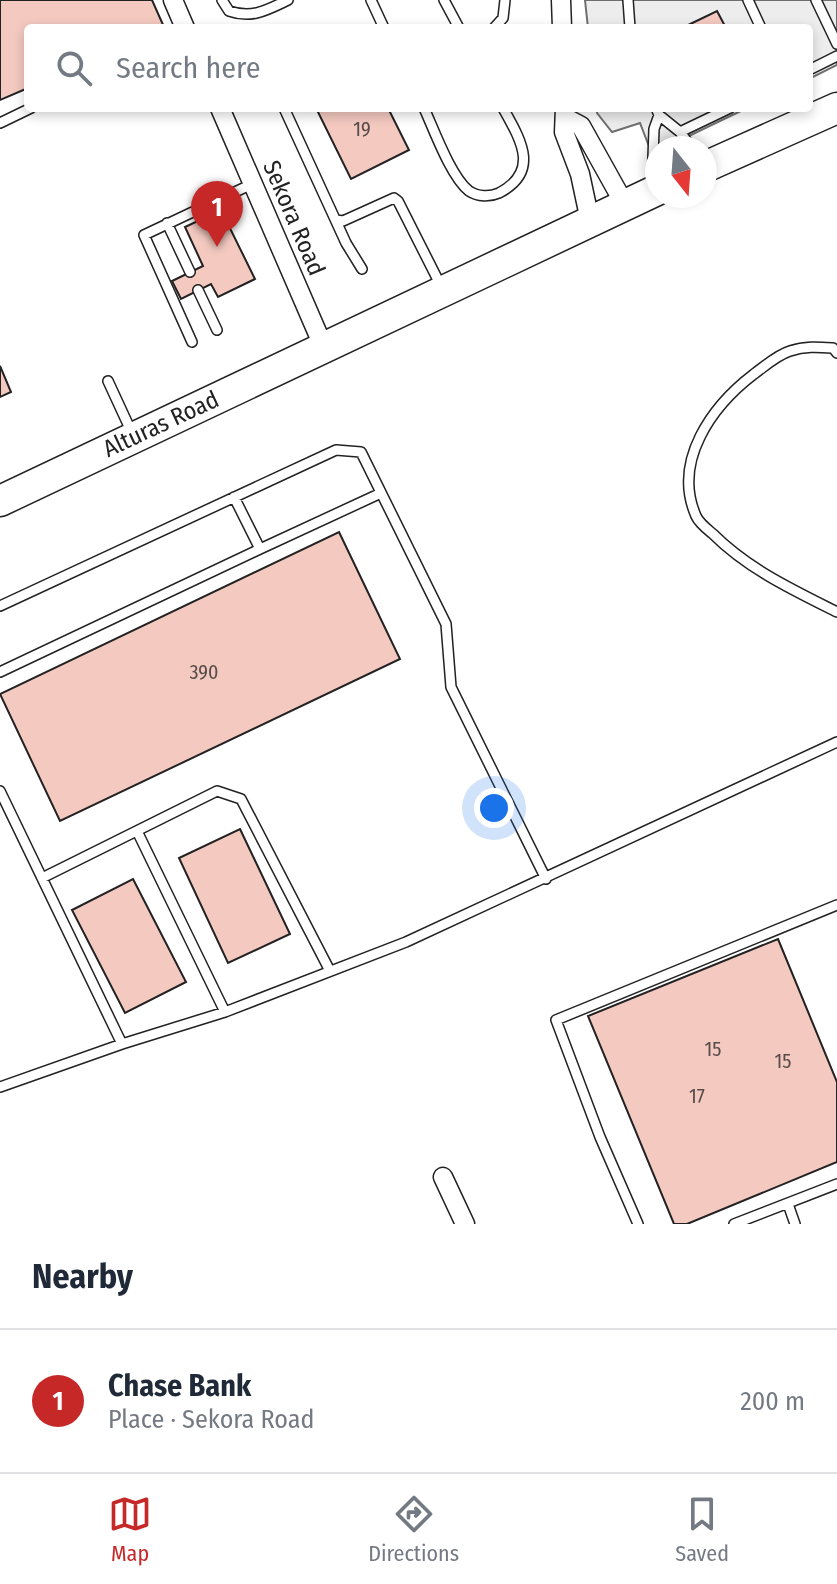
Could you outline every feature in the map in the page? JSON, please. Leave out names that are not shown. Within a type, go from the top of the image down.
[{"type":"main road","points":[[717,162],[837,108]]},
{"type":"main road","name":"Alturas Road","points":[[0,501],[645,195]]},
{"type":"street","points":[[173,0],[183,24]]},
{"type":"street","points":[[561,0],[562,24]]},
{"type":"street","name":"Sekora Road","points":[[222,112],[324,348]]},
{"type":"street","points":[[565,113],[645,195]]},
{"type":"street","points":[[565,113],[564,132],[580,174],[590,221]]},
{"type":"street","points":[[443,1177],[465,1224]]},
{"type":"lane","points":[[222,0],[229,11],[243,16],[258,14],[288,0]]},
{"type":"lane","points":[[371,0],[382,24]]},
{"type":"lane","points":[[444,0],[457,24]]},
{"type":"lane","points":[[498,24],[503,18],[505,0]]},
{"type":"lane","points":[[628,0],[630,24]]},
{"type":"lane","points":[[748,0],[759,24]]},
{"type":"lane","points":[[816,0],[837,44]]},
{"type":"lane","points":[[813,68],[837,56]]},
{"type":"lane","points":[[0,123],[24,111]]},
{"type":"lane","points":[[286,112],[346,243],[362,269]]},
{"type":"lane","points":[[426,112],[459,179],[469,191],[479,196],[494,195],[512,186],[523,172],[524,157],[505,112]]},
{"type":"lane","points":[[653,136],[658,112],[683,136]]},
{"type":"lane","points":[[680,132],[722,112]]},
{"type":"lane","points":[[192,342],[144,235],[252,184]]},
{"type":"lane","points":[[336,220],[343,221],[394,198],[443,291]]},
{"type":"lane","points":[[167,223],[190,272]]},
{"type":"lane","points":[[198,290],[217,330]]},
{"type":"lane","points":[[837,353],[833,348],[807,347],[788,351],[731,392],[700,433],[690,465],[689,490],[697,519],[722,543],[758,570],[837,612]]},
{"type":"lane","points":[[108,381],[133,437]]},
{"type":"lane","points":[[0,606],[336,450],[361,452],[446,624],[451,687],[546,879]]},
{"type":"lane","points":[[0,672],[381,493]]},
{"type":"lane","points":[[234,497],[260,549]]},
{"type":"lane","points":[[0,1087],[225,1012],[406,942],[837,742]]},
{"type":"lane","points":[[0,791],[122,1044]]},
{"type":"lane","points":[[42,878],[217,791],[241,799],[330,971]]},
{"type":"lane","points":[[137,831],[225,1012]]},
{"type":"lane","points":[[638,1224],[600,1137],[556,1020],[837,905]]},
{"type":"lane","points":[[734,1224],[837,1184]]},
{"type":"lane","points":[[788,1204],[795,1224]]},
{"type":"shaded area","points":[[585,0],[837,0],[837,65],[813,77],[813,24],[588,24]]},
{"type":"shaded area","points":[[597,112],[739,112],[689,136],[645,136],[640,123],[612,132]]},
{"type":"building","points":[[0,0],[152,0],[163,24],[24,24],[24,90],[0,100]]},
{"type":"building","points":[[717,11],[724,24],[690,24]]},
{"type":"building","points":[[318,112],[390,112],[409,150],[351,179]]},
{"type":"building","points":[[221,210],[255,279],[218,297],[211,284],[181,299],[172,281],[203,266],[185,227]]},
{"type":"building","points":[[0,366],[11,392],[0,397]]},
{"type":"building","points":[[339,532],[400,659],[60,821],[0,694]]},
{"type":"building","points":[[240,829],[290,934],[228,963],[179,858]]},
{"type":"building","points":[[133,879],[186,982],[125,1013],[72,910]]},
{"type":"building","points":[[778,939],[837,1082],[837,1162],[687,1224],[674,1224],[588,1016]]},
{"type":"place","name":"Chase Bank","points":[[217,247]]}]
